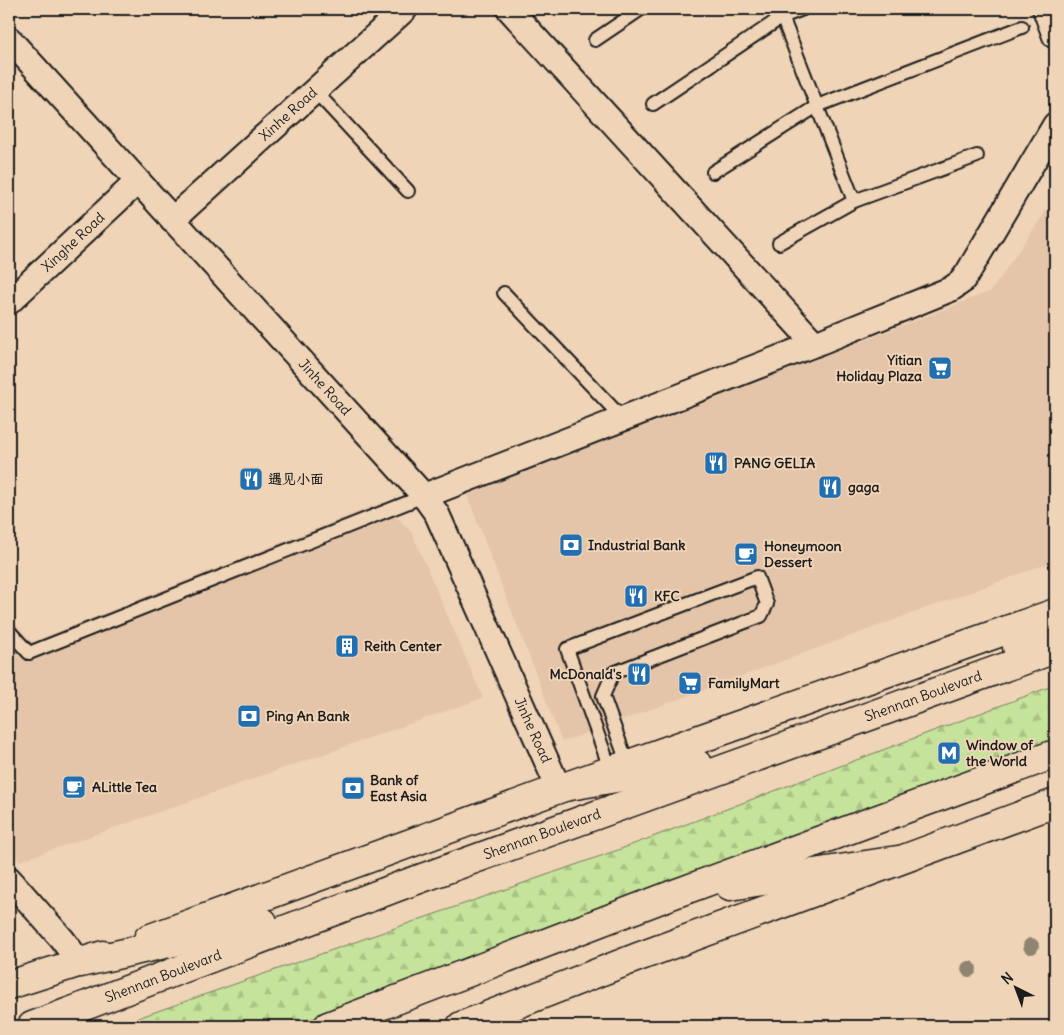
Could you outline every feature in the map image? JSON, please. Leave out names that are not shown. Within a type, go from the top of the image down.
[{"type":"main road","points":[[9,986],[80,963],[562,788],[1055,613]]},
{"type":"main road","points":[[932,692],[1055,627]]},
{"type":"main road","name":"Shennan Boulevard","points":[[32,1026],[400,886],[1055,649]]},
{"type":"main road","points":[[562,788],[767,752]]},
{"type":"main road","points":[[328,1026],[674,894],[1055,754]]},
{"type":"main road","points":[[461,1026],[638,957],[1055,803]]},
{"type":"main road","points":[[674,894],[898,860]]},
{"type":"main road","points":[[80,963],[216,934],[400,886]]},
{"type":"street","name":"Xinhe Road","points":[[172,220],[405,9]]},
{"type":"street","points":[[509,9],[816,344]]},
{"type":"street","points":[[1045,9],[1055,36]]},
{"type":"street","name":"Jinhe Road","points":[[9,39],[424,496],[437,514],[447,533],[562,788]]},
{"type":"street","points":[[424,496],[816,344],[951,289],[961,282],[1055,125]]},
{"type":"street","name":"Xinghe Road","points":[[9,302],[137,182]]},
{"type":"street","points":[[9,879],[62,938],[80,963]]},
{"type":"lane","points":[[595,40],[641,9]]},
{"type":"lane","points":[[653,104],[781,13],[803,9]]},
{"type":"lane","points":[[781,13],[854,201]]},
{"type":"lane","points":[[713,172],[817,106],[1022,27]]},
{"type":"lane","points":[[314,90],[408,191]]},
{"type":"lane","points":[[779,243],[854,201],[977,156]]},
{"type":"lane","points":[[504,293],[622,418]]},
{"type":"lane","points":[[9,631],[29,653],[424,496]]},
{"type":"lane","points":[[757,577],[767,604],[761,616],[613,673],[603,696],[620,768],[567,649],[757,577]]},
{"type":"shaded area","points":[[1055,198],[1055,561],[562,742],[467,495],[991,291]]},
{"type":"shaded area","points":[[383,502],[412,533],[483,698],[20,861],[9,849],[9,617],[32,642]]},
{"type":"green space","points":[[1055,685],[1055,742],[315,1018],[280,1026],[115,1026],[618,850]]},
{"type":"place","name":"Yitian Holiday Plaza","points":[[940,368]]},
{"type":"place","name":"PANG GELIA","points":[[716,463]]},
{"type":"place","name":"遇见小面","points":[[251,479]]},
{"type":"place","name":"gaga","points":[[830,487]]},
{"type":"place","name":"Industrial Bank","points":[[571,545]]},
{"type":"place","name":"Honeymoon Dessert","points":[[746,554]]},
{"type":"place","name":"KFC","points":[[636,596]]},
{"type":"place","name":"Reith Center","points":[[347,646]]},
{"type":"place","name":"McDonald's","points":[[639,674]]},
{"type":"place","name":"FamilyMart","points":[[690,683]]},
{"type":"place","name":"Ping An Bank","points":[[249,716]]},
{"type":"place","name":"Window of the World","points":[[949,753]]},
{"type":"place","name":"ALittle Tea","points":[[74,787]]},
{"type":"place","name":"Bank of East Asia","points":[[353,788]]}]
